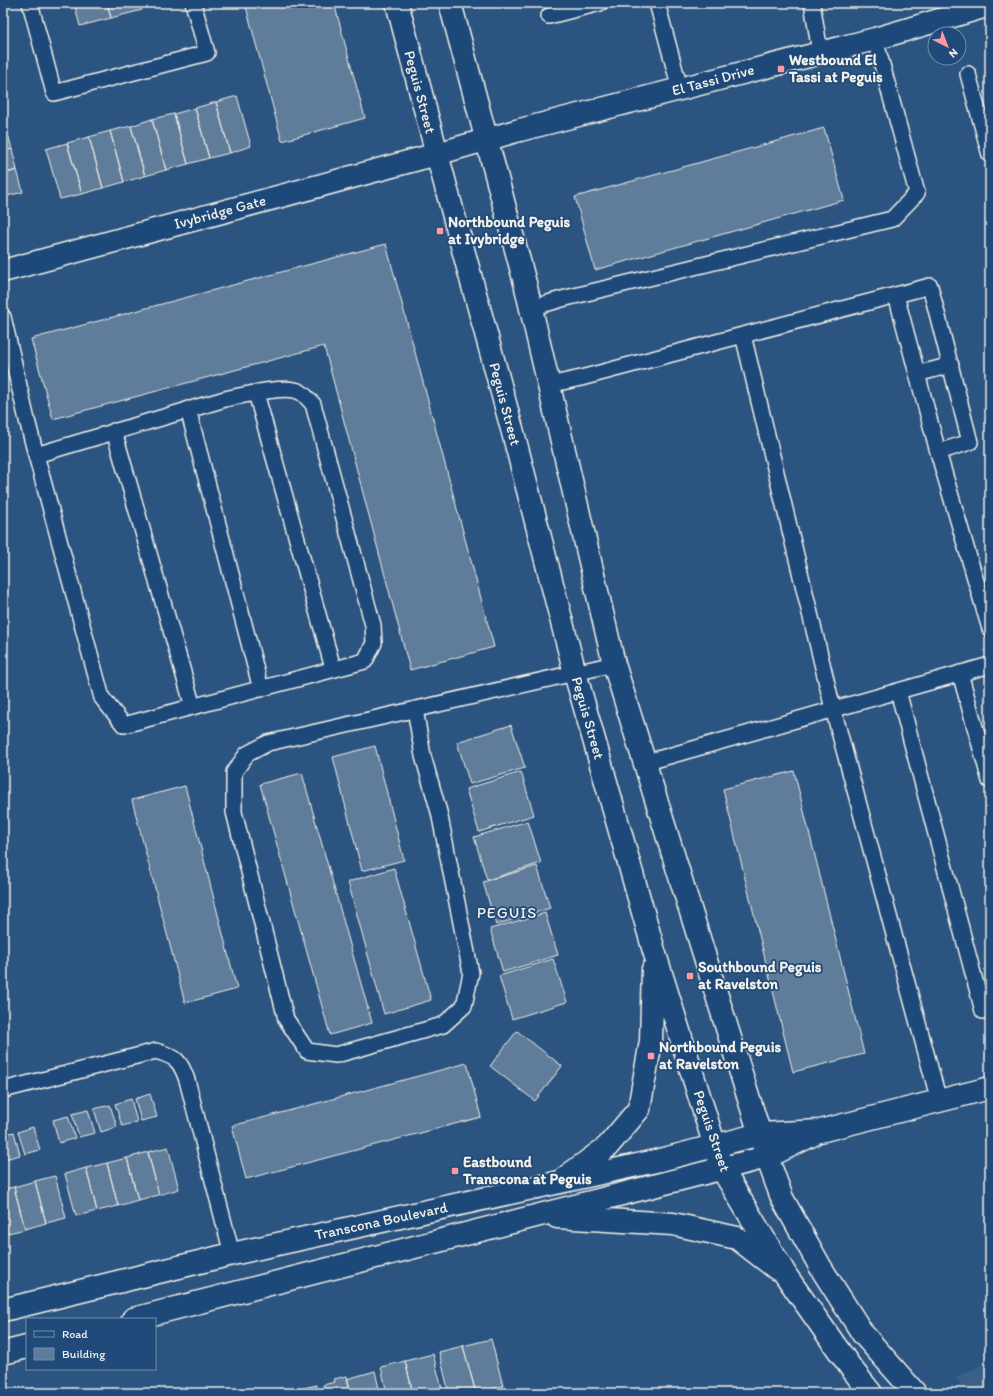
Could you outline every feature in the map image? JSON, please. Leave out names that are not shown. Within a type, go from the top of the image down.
[{"type":"street","name":"Peguis Street","points":[[397,3],[515,440],[575,672],[654,951],[722,1169],[788,1277],[851,1368],[871,1393]]},
{"type":"street","points":[[450,3],[531,308],[614,664],[767,1157],[786,1205],[821,1268],[863,1334],[915,1393]]},
{"type":"street","name":"El Tassi Drive","points":[[437,154],[486,139],[875,39],[990,5]]},
{"type":"street","name":"Ivybridge Gate","points":[[3,271],[437,154]]},
{"type":"street","points":[[559,1182],[607,1147],[639,1109],[651,1041],[654,951]]},
{"type":"street","points":[[820,1131],[990,1088]]},
{"type":"street","name":"Transcona Boulevard","points":[[3,1310],[232,1254],[660,1160],[760,1134],[820,1131]]},
{"type":"street","name":"Transcona Boulevard","points":[[137,1318],[767,1157],[820,1131]]},
{"type":"street","points":[[534,1216],[673,1224],[737,1238],[788,1277]]},
{"type":"street","points":[[3,1354],[26,1347]]},
{"type":"lane","points":[[30,3],[54,93],[207,53],[193,3]]},
{"type":"lane","points":[[549,16],[600,3]]},
{"type":"lane","points":[[657,3],[680,89]]},
{"type":"lane","points":[[812,3],[820,52]]},
{"type":"lane","points":[[531,308],[562,299],[892,219],[917,193],[875,39]]},
{"type":"lane","points":[[968,74],[990,155]]},
{"type":"lane","points":[[549,385],[581,378],[930,286],[970,442],[938,452]]},
{"type":"lane","points":[[896,295],[938,452],[990,629]]},
{"type":"lane","points":[[3,317],[36,455],[102,698],[124,725],[261,689],[333,668],[365,661],[374,643],[373,624],[313,404],[299,391],[285,389],[225,399],[36,455]]},
{"type":"lane","points":[[743,335],[833,709],[939,1101]]},
{"type":"lane","points":[[917,374],[951,365]]},
{"type":"lane","points":[[256,393],[333,668]]},
{"type":"lane","points":[[188,409],[261,689]]},
{"type":"lane","points":[[114,431],[193,707]]},
{"type":"lane","points":[[415,709],[423,756],[439,812],[470,973],[464,1006],[443,1025],[336,1055],[307,1051],[286,1019],[234,812],[234,772],[247,754],[268,743],[415,709],[575,672],[614,664]]},
{"type":"lane","points":[[644,763],[990,665]]},
{"type":"lane","points":[[960,673],[990,781]]},
{"type":"lane","points":[[898,691],[984,1011]]},
{"type":"lane","points":[[3,1090],[156,1051],[176,1059],[183,1069],[187,1080],[232,1254]]},
{"type":"shaded area","points":[[990,1361],[990,1393],[969,1393],[955,1378]]},
{"type":"building","points":[[74,3],[107,3],[111,18],[80,26]]},
{"type":"building","points":[[107,3],[140,3],[142,10],[111,18]]},
{"type":"building","points":[[245,3],[334,3],[365,118],[282,141]]},
{"type":"building","points":[[237,96],[251,146],[230,153],[216,102]]},
{"type":"building","points":[[216,102],[230,153],[209,158],[195,108]]},
{"type":"building","points":[[195,108],[209,158],[188,164],[174,114]]},
{"type":"building","points":[[3,113],[6,127],[3,128]]},
{"type":"building","points":[[174,114],[188,164],[166,170],[152,119]]},
{"type":"building","points":[[152,119],[166,170],[145,176],[131,126]]},
{"type":"building","points":[[131,126],[145,176],[124,182],[110,131]]},
{"type":"building","points":[[6,127],[12,149],[3,151],[3,128]]},
{"type":"building","points":[[824,128],[844,200],[595,270],[575,197]]},
{"type":"building","points":[[110,131],[124,182],[103,188],[89,137]]},
{"type":"building","points":[[89,137],[103,188],[82,194],[67,143]]},
{"type":"building","points":[[67,143],[82,194],[60,199],[46,149]]},
{"type":"building","points":[[12,149],[17,170],[3,174],[3,151]]},
{"type":"building","points":[[17,170],[23,192],[3,197],[3,174]]},
{"type":"building","points":[[386,244],[494,647],[410,670],[324,346],[53,419],[31,339]]},
{"type":"building","points":[[511,725],[525,768],[470,784],[457,742]]},
{"type":"building","points":[[375,746],[404,860],[362,871],[333,757]]},
{"type":"building","points":[[794,771],[864,1054],[793,1072],[723,789]]},
{"type":"building","points":[[521,772],[534,815],[479,832],[466,789]]},
{"type":"building","points":[[302,773],[372,1023],[330,1035],[260,784]]},
{"type":"building","points":[[185,786],[237,989],[185,1003],[132,800]]},
{"type":"building","points":[[528,821],[541,863],[487,880],[474,837]]},
{"type":"building","points":[[537,866],[550,908],[496,925],[483,882]]},
{"type":"building","points":[[394,868],[431,1000],[384,1014],[348,882]]},
{"type":"building","points":[[545,913],[558,955],[503,972],[490,929]]},
{"type":"building","points":[[553,959],[567,1002],[512,1019],[499,976]]},
{"type":"building","points":[[517,1031],[562,1066],[535,1101],[490,1066]]},
{"type":"building","points":[[467,1063],[481,1117],[246,1179],[232,1126]]},
{"type":"building","points":[[150,1094],[157,1117],[141,1121],[135,1099]]},
{"type":"building","points":[[131,1099],[137,1122],[122,1126],[115,1104]]},
{"type":"building","points":[[110,1105],[117,1127],[101,1132],[94,1109]]},
{"type":"building","points":[[88,1110],[95,1133],[79,1137],[72,1114]]},
{"type":"building","points":[[68,1116],[75,1138],[59,1143],[53,1120]]},
{"type":"building","points":[[33,1127],[40,1150],[25,1154],[18,1132]]},
{"type":"building","points":[[14,1132],[20,1155],[5,1159],[3,1153],[3,1135]]},
{"type":"building","points":[[168,1147],[179,1189],[159,1195],[148,1152]]},
{"type":"building","points":[[148,1152],[159,1195],[138,1200],[127,1158]]},
{"type":"building","points":[[127,1158],[138,1200],[118,1206],[107,1163]]},
{"type":"building","points":[[107,1163],[118,1206],[97,1211],[86,1168]]},
{"type":"building","points":[[86,1168],[97,1211],[76,1216],[65,1174]]},
{"type":"building","points":[[55,1176],[66,1218],[46,1223],[35,1181]]},
{"type":"building","points":[[35,1181],[46,1223],[25,1229],[14,1187]]},
{"type":"building","points":[[14,1187],[25,1229],[4,1234],[3,1189]]},
{"type":"building","points":[[491,1339],[503,1386],[476,1393],[463,1346]]},
{"type":"building","points":[[463,1346],[475,1390],[462,1393],[449,1393],[439,1352]]},
{"type":"building","points":[[433,1354],[443,1393],[413,1393],[405,1361]]},
{"type":"building","points":[[405,1361],[413,1393],[387,1393],[381,1367]]},
{"type":"building","points":[[375,1371],[380,1393],[351,1393],[347,1379]]},
{"type":"building","points":[[347,1376],[351,1393],[325,1393],[323,1385],[335,1382],[334,1379]]},
{"type":"building","points":[[316,1385],[318,1393],[296,1393],[300,1392],[300,1389]]},
{"type":"place","name":"Westbound El Tassi at Peguis","points":[[781,69]]},
{"type":"place","name":"Northbound Peguis at Ivybridge","points":[[440,231]]},
{"type":"place","name":"Southbound Peguis at Ravelston","points":[[690,976]]},
{"type":"place","name":"Northbound Peguis at Ravelston","points":[[651,1056]]},
{"type":"place","name":"Eastbound Transcona at Peguis","points":[[455,1171]]},
{"type":"district","name":"PEGUIS","points":[[507,912]]}]
